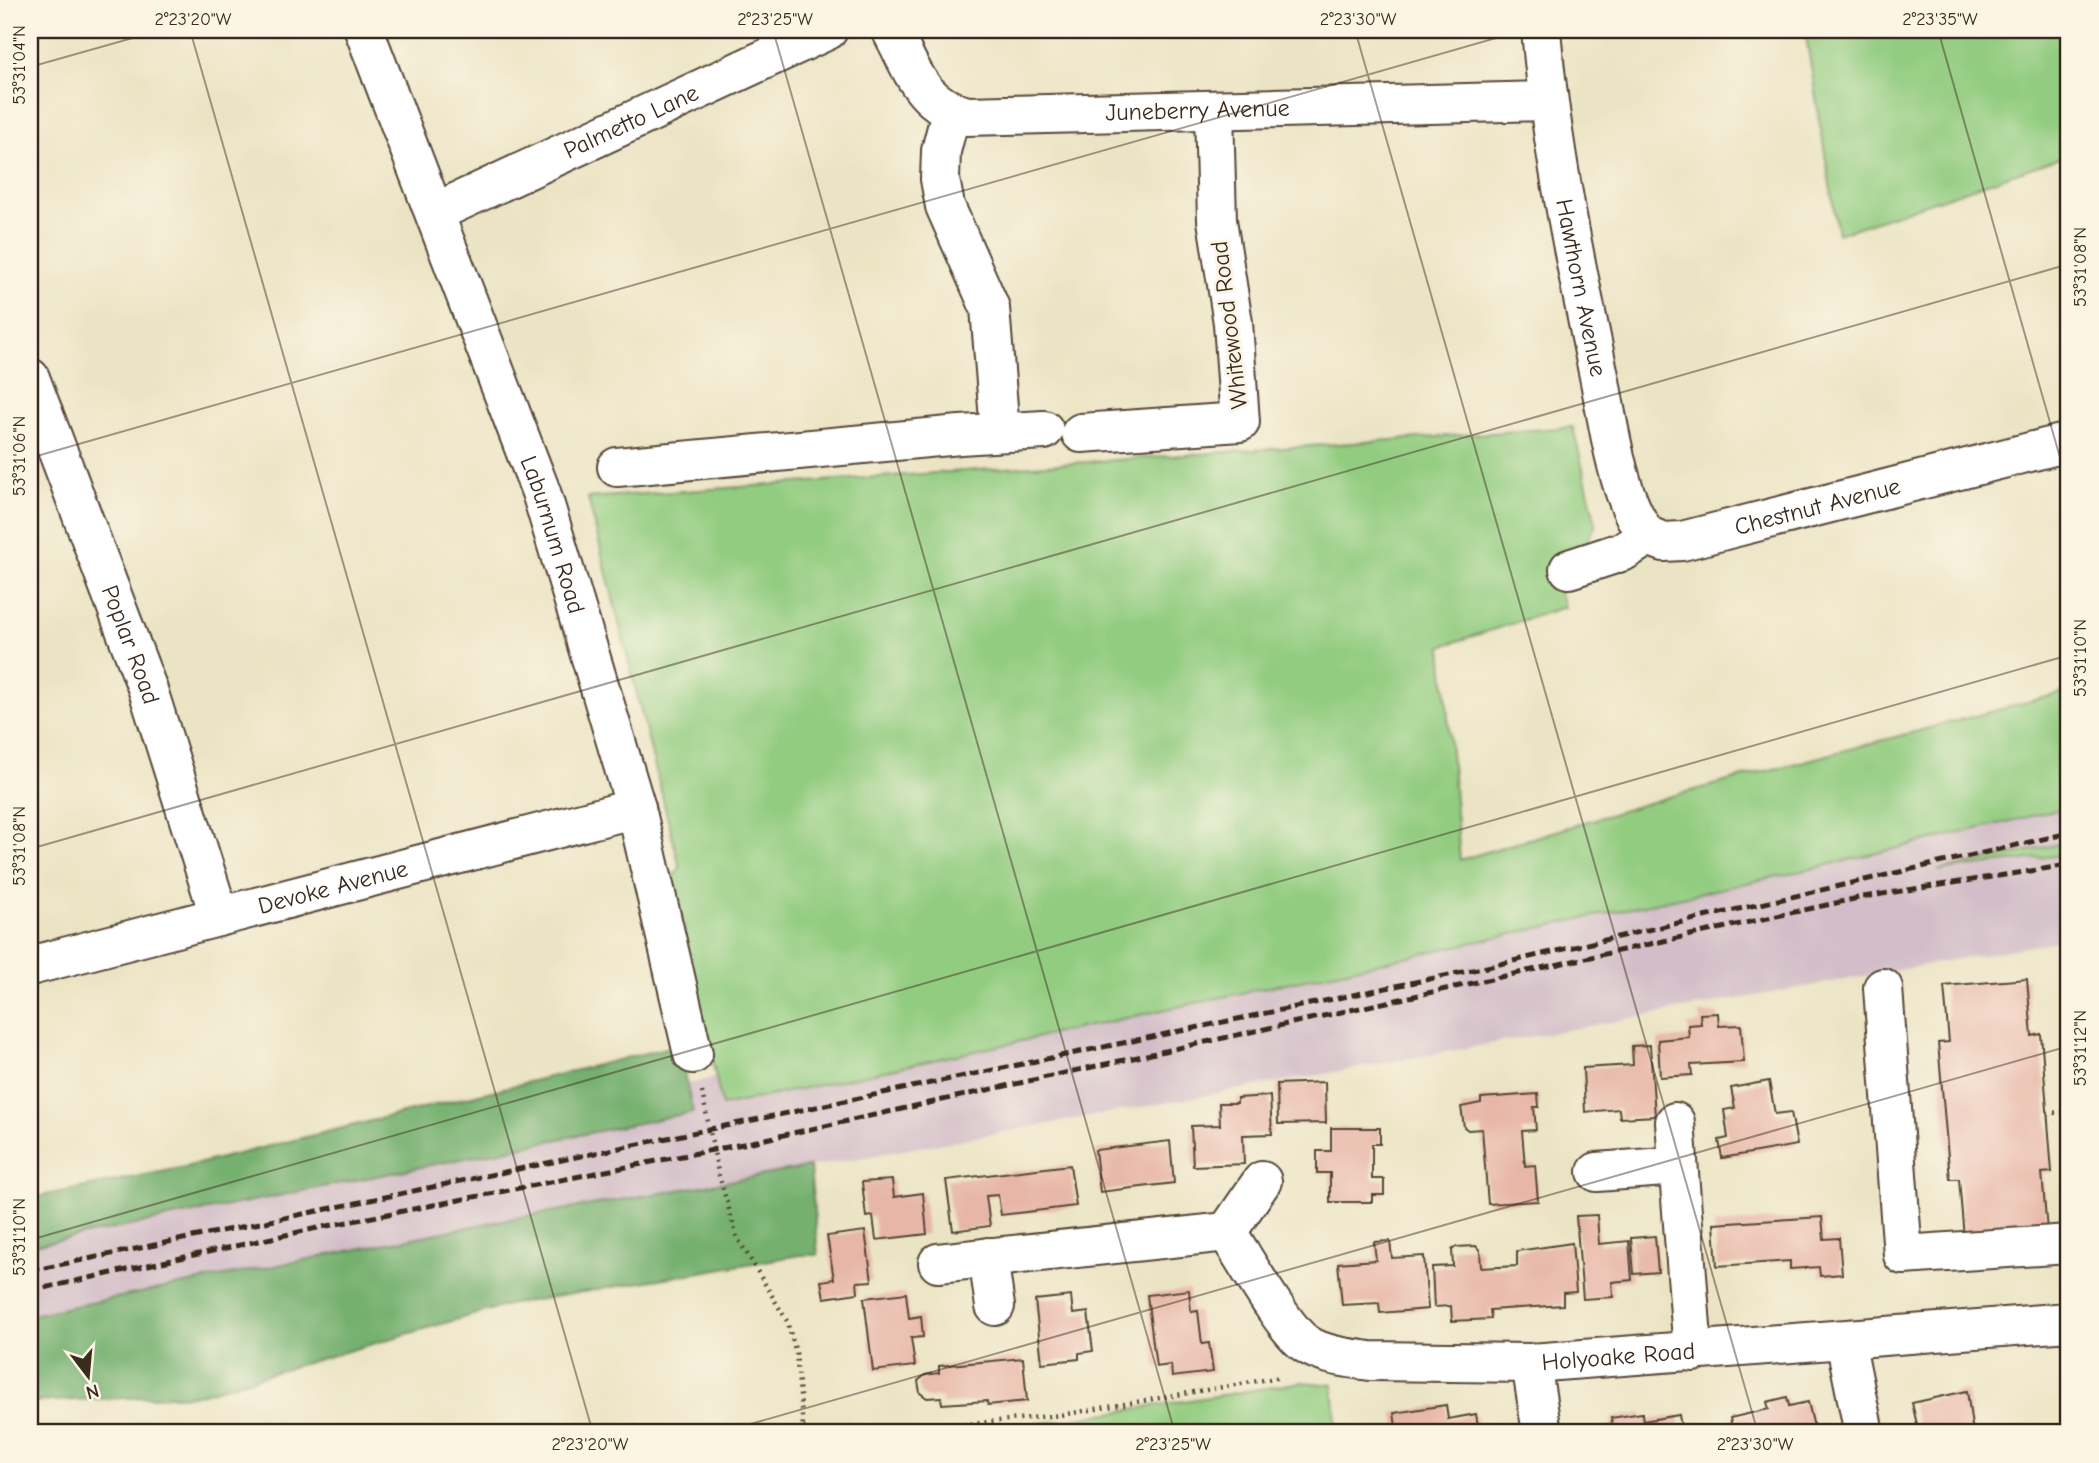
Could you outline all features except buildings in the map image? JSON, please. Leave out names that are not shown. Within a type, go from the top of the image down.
[{"type":"street","name":"Laburnum Road","points":[[364,30],[436,212],[541,492],[636,808],[692,1054]]},
{"type":"street","name":"Palmetto Lane","points":[[436,212],[828,30]]},
{"type":"street","name":"Juneberry Avenue","points":[[891,30],[926,93],[936,104],[951,111],[981,117],[1547,101]]},
{"type":"street","name":"Hawthorn Avenue","points":[[1541,30],[1547,101],[1576,263],[1629,506],[1648,536]]},
{"type":"street","points":[[951,111],[941,151],[940,179],[945,206],[990,308],[1000,432]]},
{"type":"street","name":"Whitewood Road","points":[[617,467],[1000,432],[1062,432],[1240,422],[1233,323],[1217,219],[1214,111]]},
{"type":"street","name":"Poplar Road","points":[[30,378],[148,690],[219,915]]},
{"type":"street","name":"Chestnut Avenue","points":[[1648,536],[1664,542],[1682,541],[2069,442]]},
{"type":"street","points":[[1569,569],[1623,551],[1648,536]]},
{"type":"street","name":"Devoke Avenue","points":[[30,966],[636,808]]},
{"type":"street","points":[[1883,988],[1903,1255],[2069,1244]]},
{"type":"street","points":[[1675,1122],[1693,1352]]},
{"type":"street","points":[[1597,1172],[1678,1167]]},
{"type":"street","points":[[938,1263],[1227,1232],[1262,1181]]},
{"type":"street","name":"Holyoake Road","points":[[1227,1232],[1290,1328],[1305,1344],[1370,1361],[1531,1363],[2069,1322]]},
{"type":"street","points":[[988,1257],[995,1306]]},
{"type":"street","points":[[1845,1340],[1864,1433]]},
{"type":"street","points":[[1531,1363],[1542,1433]]},
{"type":"path","points":[[692,1054],[718,1172],[737,1237],[787,1321],[796,1353],[803,1427]]},
{"type":"path","points":[[2047,1113],[2069,1112]]},
{"type":"path","points":[[873,1433],[1061,1415],[1305,1373],[1324,1351]]},
{"type":"path","points":[[803,1427],[815,1433]]},
{"type":"path","points":[[794,1433],[803,1427]]},
{"type":"shaded area","points":[[2069,776],[2069,939],[810,1167],[818,1255],[800,1255],[507,1305],[196,1395],[30,1402],[30,1213],[687,1084]]},
{"type":"green space","points":[[1805,30],[2069,30],[2069,155],[1838,234]]},
{"type":"green space","points":[[1573,427],[1596,524],[1587,541],[1550,560],[1564,607],[1442,646],[1460,860],[1668,797],[2069,691],[2069,807],[1815,868],[722,1106],[673,876],[680,868],[588,498]]},
{"type":"green space","points":[[2069,842],[2069,854],[1938,871]]},
{"type":"green space","points":[[678,1045],[693,1112],[30,1246],[30,1198],[185,1167]]},
{"type":"green space","points":[[810,1167],[818,1255],[800,1255],[507,1305],[196,1395],[30,1402],[30,1315],[493,1222]]},
{"type":"green space","points":[[1303,1382],[1333,1385],[1337,1433],[949,1433],[1059,1421]]},
{"type":"railway","points":[[30,1271],[1487,967],[2069,833]]},
{"type":"railway","points":[[30,1291],[322,1227],[743,1144],[1863,897],[2069,865]]}]
